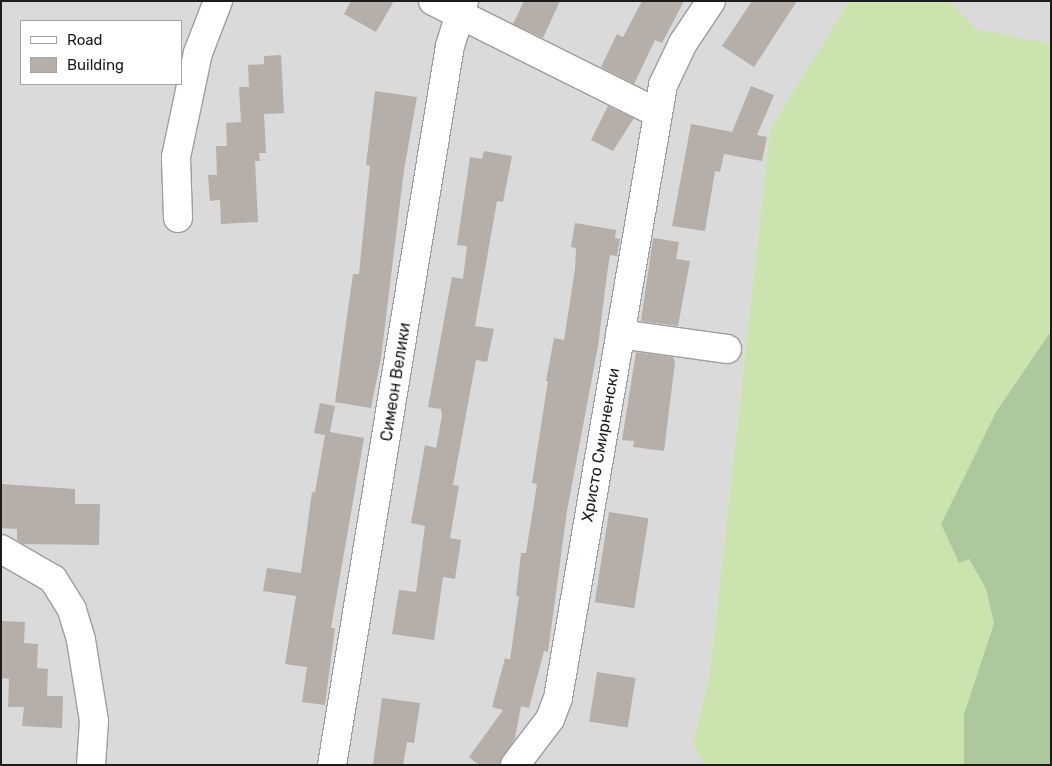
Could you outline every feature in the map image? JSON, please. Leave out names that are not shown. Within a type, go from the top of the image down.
[{"type":"street","points":[[178,218],[176,157],[198,53],[218,1]]},
{"type":"street","points":[[433,1],[461,9],[656,112]]},
{"type":"street","name":"Христо Смирненски","points":[[515,765],[550,719],[558,698],[656,112],[674,60],[710,1]]},
{"type":"street","name":"Симеон Велики","points":[[332,765],[450,46],[461,9]]},
{"type":"street","points":[[620,334],[726,349]]},
{"type":"street","points":[[1,549],[53,579],[72,610],[81,640],[94,721],[92,765]]},
{"type":"shaded area","points":[[1,1],[849,1],[770,129],[710,671],[693,744],[705,765],[1,765]]},
{"type":"shaded area","points":[[950,1],[1051,1],[1051,43],[975,29]]},
{"type":"green space","points":[[849,1],[950,1],[976,29],[1051,43],[1051,331],[996,412],[941,524],[959,563],[969,559],[986,589],[994,623],[964,714],[964,765],[705,765],[693,744],[710,671],[770,129]]},
{"type":"green space","points":[[1051,331],[1051,765],[964,765],[964,714],[994,623],[986,589],[969,559],[959,563],[941,524],[996,412]]},
{"type":"building","points":[[351,1],[394,1],[376,32],[344,14]]},
{"type":"building","points":[[524,1],[560,1],[543,38],[513,24]]},
{"type":"building","points":[[642,1],[684,1],[662,43],[655,40],[634,84],[601,67],[617,34],[623,37]]},
{"type":"building","points":[[752,1],[797,1],[754,67],[722,46]]},
{"type":"building","points":[[281,55],[284,113],[264,114],[266,153],[259,153],[260,161],[255,161],[258,222],[221,224],[220,200],[210,201],[208,175],[217,175],[216,146],[227,146],[226,123],[241,122],[239,87],[249,87],[248,65],[264,64],[264,56]]},
{"type":"building","points":[[751,86],[774,95],[757,135],[767,137],[762,161],[724,154],[720,172],[715,171],[705,231],[672,226],[691,124],[732,132]]},
{"type":"building","points":[[375,91],[417,97],[404,170],[381,358],[371,408],[335,402],[353,274],[359,274],[370,166],[366,165]]},
{"type":"building","points":[[608,106],[634,118],[613,151],[591,140]]},
{"type":"building","points":[[484,151],[512,156],[503,202],[497,201],[475,326],[494,329],[487,362],[476,360],[453,485],[459,486],[450,538],[461,540],[455,579],[443,577],[434,640],[392,634],[399,590],[416,592],[425,526],[411,523],[425,445],[436,448],[442,416],[441,409],[428,407],[452,277],[463,279],[467,246],[457,245],[470,157],[482,159]]},
{"type":"building","points":[[575,223],[616,230],[615,238],[620,239],[617,256],[610,255],[598,346],[567,511],[548,652],[544,651],[529,708],[521,706],[515,738],[500,765],[479,765],[469,757],[503,710],[492,707],[505,658],[510,660],[519,596],[516,596],[521,553],[526,553],[537,484],[532,483],[548,381],[546,381],[554,338],[564,340],[575,269],[576,248],[571,247]]},
{"type":"building","points":[[653,238],[679,242],[676,259],[690,261],[678,326],[641,321]]},
{"type":"building","points":[[636,352],[673,357],[675,362],[664,451],[633,447],[634,441],[622,440]]},
{"type":"building","points":[[320,403],[335,406],[330,432],[364,438],[331,628],[335,628],[325,705],[302,702],[307,667],[285,664],[296,596],[263,591],[267,568],[301,573],[312,492],[315,492],[325,435],[314,433]]},
{"type":"building","points":[[1,484],[75,489],[75,504],[100,504],[99,545],[23,544],[17,540],[17,529],[1,528]]},
{"type":"building","points":[[609,512],[649,518],[634,608],[595,602]]},
{"type":"building","points":[[1,621],[25,622],[24,643],[38,644],[37,668],[48,669],[47,696],[63,696],[62,728],[22,726],[24,707],[8,707],[9,679],[1,678]]},
{"type":"building","points":[[597,672],[636,678],[628,727],[589,721]]},
{"type":"building","points":[[382,698],[420,703],[414,743],[407,742],[403,765],[373,765]]}]
